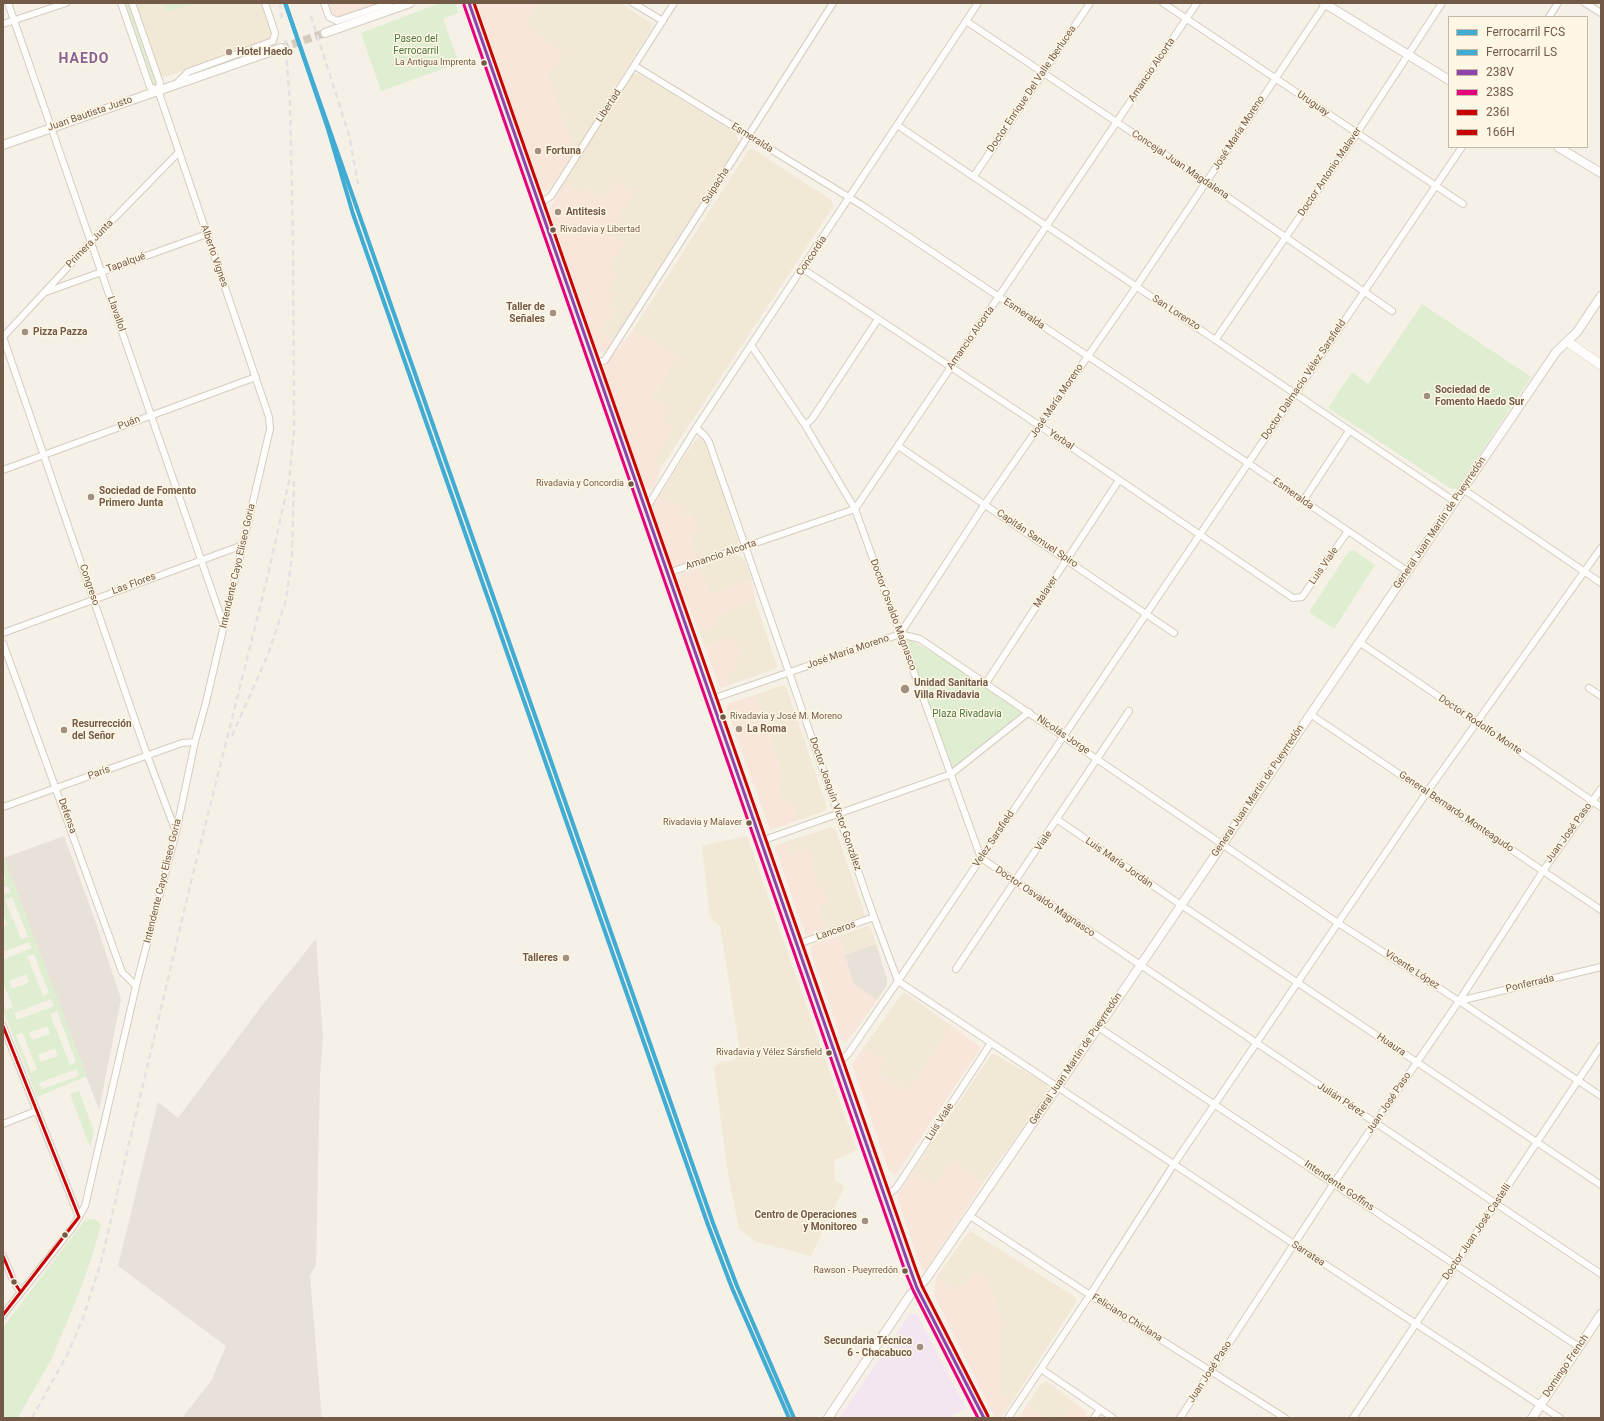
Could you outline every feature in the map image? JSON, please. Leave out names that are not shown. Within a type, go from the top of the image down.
[{"type":"main road","points":[[469,3],[917,1288],[984,1418]]},
{"type":"main road","points":[[1568,342],[1601,365]]},
{"type":"street","name":"Llavallol","points":[[8,3],[224,624]]},
{"type":"street","points":[[3,24],[66,3]]},
{"type":"street","name":"Alberto Vignes","points":[[120,3],[150,87],[158,90]]},
{"type":"street","name":"Alberto Vignes","points":[[132,3],[160,83],[158,90],[271,422]]},
{"type":"street","name":"Juan Bautista Justo","points":[[177,83],[188,72],[273,41],[275,33],[265,3]]},
{"type":"street","points":[[324,3],[327,13],[332,20],[337,21],[390,3]]},
{"type":"street","points":[[325,32],[410,3]]},
{"type":"street","points":[[633,3],[663,21]]},
{"type":"street","name":"Libertad","points":[[540,204],[551,196],[674,3]]},
{"type":"street","name":"Suipacha","points":[[594,365],[605,360],[833,3]]},
{"type":"street","name":"Concordia","points":[[646,509],[696,428],[803,269],[978,3]]},
{"type":"street","name":"Doctor Enrique Del Valle Iberlucea","points":[[974,176],[1090,3]]},
{"type":"street","name":"Uruguay","points":[[1163,3],[1463,204]]},
{"type":"street","name":"Amancio Alcorta","points":[[668,573],[855,509],[1198,3]]},
{"type":"street","points":[[1325,3],[1448,79]]},
{"type":"street","name":"José María Moreno","points":[[712,699],[900,634],[986,504],[1136,287],[1325,3]]},
{"type":"street","name":"Doctor Antonio Malaver","points":[[1216,340],[1357,133],[1442,3]]},
{"type":"street","points":[[1550,16],[1558,3]]},
{"type":"street","points":[[1585,3],[1601,13]]},
{"type":"street","name":"Concejal Juan Magdalena","points":[[966,21],[1206,182],[1392,311]]},
{"type":"street","name":"Juan Bautista Justo","points":[[3,145],[280,48]]},
{"type":"street","name":"Esmeralda","points":[[635,66],[850,198],[1248,462],[1406,572]]},
{"type":"street","name":"San Lorenzo","points":[[897,125],[1454,501]]},
{"type":"street","name":"Doctor Dalmacio Vélez Sarsfield","points":[[1146,613],[1461,148]]},
{"type":"street","points":[[1560,148],[1601,173]]},
{"type":"street","name":"Primera Junta","points":[[3,337],[91,242],[179,152]]},
{"type":"street","name":"Tapalqué","points":[[44,293],[207,234]]},
{"type":"street","name":"Yerbal","points":[[803,269],[1040,426],[1293,598],[1298,599]]},
{"type":"street","name":"General Juan Martín de Pueyrredón","points":[[828,1418],[910,1295],[926,1279],[970,1216],[1556,352],[1577,332],[1601,296]]},
{"type":"street","points":[[805,425],[812,419],[878,319]]},
{"type":"street","name":"Congreso","points":[[3,337],[147,755],[176,832]]},
{"type":"street","name":"Doctor Osvaldo Magnasco","points":[[751,345],[805,425],[855,509],[981,858],[1140,966]]},
{"type":"street","name":"Puán","points":[[3,470],[256,376]]},
{"type":"street","name":"Intendente Cayo Eliseo Goria","points":[[3,1315],[20,1291],[79,1217],[85,1206],[136,986],[176,832],[195,742],[271,422]]},
{"type":"street","name":"Doctor Joaquín Victor González","points":[[696,428],[706,437],[709,442],[874,918],[898,981]]},
{"type":"street","points":[[1303,501],[1349,431]]},
{"type":"street","name":"Capitán Samuel Spiro","points":[[898,446],[986,504],[1174,633]]},
{"type":"street","name":"Malaver","points":[[986,683],[1119,480]]},
{"type":"street","points":[[1463,489],[1601,583]]},
{"type":"street","name":"Luis Viale","points":[[1298,599],[1302,597],[1348,532]]},
{"type":"street","name":"Las Flores","points":[[3,633],[94,598],[243,545]]},
{"type":"street","points":[[1008,1418],[1090,1296],[1174,1164],[1215,1103],[1257,1044],[1427,792],[1601,548]]},
{"type":"street","name":"Velez Sarsfield","points":[[839,1062],[848,1054],[898,981],[1146,613]]},
{"type":"street","name":"Nicolás Jorge","points":[[900,634],[920,639],[1223,844]]},
{"type":"street","name":"Doctor Rodolfo Monte","points":[[1359,642],[1601,807]]},
{"type":"street","name":"Defensa","points":[[3,643],[122,972],[136,986]]},
{"type":"street","points":[[1589,688],[1601,696]]},
{"type":"street","name":"Viale","points":[[956,969],[1099,759],[1129,711]]},
{"type":"street","points":[[761,841],[950,774],[1029,712]]},
{"type":"street","name":"General Bernardo Monteagudo","points":[[1310,714],[1601,910]]},
{"type":"street","name":"París","points":[[3,807],[182,742],[195,742]]},
{"type":"street","name":"Juan José Paso","points":[[1180,1418],[1334,1183],[1459,1001],[1543,871],[1601,789]]},
{"type":"street","name":"Luis María Jordán","points":[[1058,820],[1181,906]]},
{"type":"street","name":"Vicente López","points":[[1223,844],[1338,923],[1459,1001],[1601,1096]]},
{"type":"street","name":"Huaura","points":[[1181,906],[1417,1061],[1601,1185]]},
{"type":"street","name":"Lanceros","points":[[798,944],[874,918]]},
{"type":"street","name":"Julián Pérez","points":[[1140,966],[1601,1274]]},
{"type":"street","name":"Ponferrada","points":[[1459,1001],[1601,967]]},
{"type":"street","points":[[898,981],[1057,1087]]},
{"type":"street","points":[[3,1026],[79,1217]]},
{"type":"street","name":"Intendente Goffins","points":[[1098,1027],[1215,1103],[1579,1347]]},
{"type":"street","name":"Luis Viale","points":[[885,1198],[897,1187],[991,1043]]},
{"type":"street","name":"Doctor Juan José Castelli","points":[[1353,1418],[1414,1324],[1601,1046]]},
{"type":"street","name":"Sarratea","points":[[1057,1087],[1414,1324],[1560,1418]]},
{"type":"street","points":[[3,1124],[36,1111]]},
{"type":"street","name":"Feliciano Chiclana","points":[[970,1216],[1090,1296],[1285,1418]]},
{"type":"street","points":[[3,1256],[14,1282],[20,1291]]},
{"type":"street","name":"Domingo French","points":[[1532,1418],[1601,1314]]},
{"type":"street","points":[[1041,1369],[1113,1418]]},
{"type":"street","points":[[1094,1418],[1100,1409]]},
{"type":"shaded area","points":[[135,3],[262,3],[273,35],[269,42],[165,77],[161,75]]},
{"type":"shaded area","points":[[328,3],[386,3],[339,19],[334,17]]},
{"type":"shaded area","points":[[475,3],[537,3],[525,24],[563,54],[553,70],[546,72],[574,153],[549,190],[546,192],[539,188]]},
{"type":"shaded area","points":[[537,3],[620,3],[651,23],[653,26],[574,153],[546,72],[525,24]]},
{"type":"shaded area","points":[[634,74],[639,74],[735,133],[739,143],[613,340],[600,331],[613,310],[607,305],[608,233],[604,199],[586,188],[582,194],[564,183],[631,76]]},
{"type":"shaded area","points":[[753,149],[831,200],[833,207],[662,466],[653,460],[660,420],[652,397],[677,357],[633,330],[748,151]]},
{"type":"shaded area","points":[[614,181],[633,192],[608,233],[624,243],[608,269],[616,274],[607,290],[613,295],[607,305],[613,310],[600,331],[613,340],[605,352],[601,353],[597,350],[549,210],[564,183],[582,194],[586,188],[604,199]]},
{"type":"shaded area","points":[[633,330],[677,357],[652,396],[668,407],[660,420],[673,428],[653,460],[662,466],[654,488],[649,490],[644,486],[603,368]]},
{"type":"shaded area","points":[[700,437],[707,442],[738,544],[734,547],[697,559],[689,535],[691,513],[684,516],[680,507],[659,496],[695,440]]},
{"type":"shaded area","points":[[659,496],[680,507],[684,516],[692,513],[698,532],[689,535],[697,559],[675,567],[671,566],[652,509],[652,506]]},
{"type":"shaded area","points":[[739,555],[745,561],[752,580],[710,595],[700,567]]},
{"type":"shaded area","points":[[700,567],[710,595],[752,580],[755,600],[716,615],[719,623],[699,631],[677,579],[679,575]]},
{"type":"shaded area","points":[[755,600],[777,666],[775,669],[729,685],[725,673],[733,660],[734,637],[705,648],[699,631],[719,623],[716,615]]},
{"type":"shaded area","points":[[734,637],[741,657],[733,660],[736,669],[725,673],[729,685],[721,688],[705,648]]},
{"type":"shaded area","points":[[782,685],[786,687],[827,807],[825,811],[798,820],[791,801],[783,803],[776,784],[784,781],[755,695]]},
{"type":"shaded area","points":[[755,695],[784,781],[776,784],[783,803],[791,801],[798,820],[770,830],[726,708],[727,704]]},
{"type":"shaded area","points":[[831,827],[835,828],[864,912],[864,916],[826,929],[818,906],[827,903],[821,887],[818,888],[811,868],[815,866],[808,849],[789,856],[785,842]]},
{"type":"shaded area","points":[[64,836],[95,920],[121,999],[99,1110],[4,858]]},
{"type":"shaded area","points":[[747,836],[857,1150],[834,1160],[835,1181],[845,1186],[811,1256],[757,1242],[739,1229],[727,1168],[714,1067],[720,1062],[735,1060],[740,1051],[720,926],[710,917],[702,846]]},
{"type":"shaded area","points":[[785,842],[789,855],[808,848],[815,866],[811,868],[818,887],[821,887],[827,903],[818,906],[826,929],[809,936],[805,934],[775,848],[776,845]]},
{"type":"shaded area","points":[[870,926],[876,944],[845,955],[839,936]]},
{"type":"shaded area","points":[[839,936],[854,984],[877,1000],[847,1042],[842,1042],[810,949],[812,945]]},
{"type":"shaded area","points":[[316,939],[323,1038],[320,1078],[316,1265],[310,1275],[322,1418],[182,1418],[211,1381],[226,1346],[118,1266],[158,1102],[178,1118],[260,1008]]},
{"type":"shaded area","points":[[876,944],[887,979],[887,985],[877,1000],[854,984],[845,955]]},
{"type":"shaded area","points":[[905,993],[952,1026],[907,1092],[878,1072],[884,1062],[864,1047],[902,994]]},
{"type":"shaded area","points":[[952,1026],[978,1045],[980,1049],[895,1176],[889,1171],[852,1065],[864,1047],[884,1062],[878,1073],[907,1092]]},
{"type":"shaded area","points":[[994,1054],[1047,1084],[1048,1092],[983,1183],[953,1161],[936,1186],[913,1171],[991,1055]]},
{"type":"shaded area","points":[[953,1161],[983,1183],[925,1271],[922,1270],[898,1201],[899,1193],[913,1171],[936,1186]]},
{"type":"shaded area","points":[[972,1232],[1075,1297],[1076,1302],[1012,1402],[1000,1393],[1000,1326],[1002,1324],[989,1286],[976,1270],[965,1286],[956,1290],[936,1278],[968,1233]]},
{"type":"shaded area","points":[[976,1270],[991,1282],[989,1287],[1002,1324],[1000,1326],[1000,1393],[1012,1402],[1001,1418],[995,1418],[934,1295],[936,1278],[956,1290],[965,1286]]},
{"type":"shaded area","points":[[910,1314],[917,1314],[966,1408],[948,1418],[839,1418]]},
{"type":"shaded area","points":[[1047,1381],[1074,1402],[1062,1418],[1044,1418],[1026,1406],[1041,1384]]},
{"type":"shaded area","points":[[1074,1402],[1086,1411],[1086,1418],[1062,1418]]},
{"type":"shaded area","points":[[1026,1406],[1044,1418],[1019,1418]]},
{"type":"green space","points":[[124,3],[129,3],[156,82],[155,85],[152,83]]},
{"type":"green space","points":[[164,3],[188,3],[189,5],[167,12]]},
{"type":"green space","name":"Paseo del Ferrocarril","points":[[440,3],[455,3],[458,13],[443,19],[459,63],[381,91],[361,33]]},
{"type":"green space","name":"Sociedad de Fomento Haedo Sur","points":[[1422,304],[1531,377],[1457,489],[1452,489],[1328,408],[1352,372],[1368,384]]},
{"type":"green space","points":[[1353,550],[1375,565],[1334,629],[1309,612],[1349,551]]},
{"type":"green space","name":"Plaza Rivadavia","points":[[900,634],[986,683],[1029,712],[951,774]]},
{"type":"green space","points":[[3,855],[87,1076],[37,1097],[3,1010],[3,1002],[6,1010],[13,1007],[3,982],[3,960],[32,948],[29,942],[3,952],[3,927],[8,925],[5,918],[3,918],[3,895],[11,892],[8,886],[3,887],[3,880],[6,879],[3,872]],"holes":[[[12,897],[28,937],[21,939],[5,900]],[[34,954],[49,993],[43,996],[27,956]],[[26,974],[29,982],[12,989],[9,981]],[[51,999],[54,1006],[17,1020],[14,1013]],[[57,1011],[76,1062],[70,1065],[50,1014]],[[47,1026],[50,1034],[32,1040],[29,1033]],[[22,1032],[37,1069],[31,1072],[16,1035]],[[55,1048],[58,1056],[41,1062],[38,1055]],[[76,1069],[79,1076],[42,1089],[39,1083]]]},
{"type":"green space","points":[[79,1091],[94,1131],[90,1147],[70,1094]]},
{"type":"green space","points":[[95,1219],[101,1225],[92,1256],[81,1288],[52,1358],[18,1418],[3,1418],[3,1327],[85,1220]]},
{"type":"tunnel","points":[[281,48],[325,33]]},
{"type":"railway","points":[[280,3],[282,18]]},
{"type":"railway","points":[[311,16],[349,135],[358,184]]},
{"type":"railway","points":[[32,1418],[67,1355],[83,1318],[101,1262],[191,882],[266,583],[289,481],[294,430],[293,241],[290,102],[285,37]]},
{"type":"railway","points":[[232,736],[269,652],[286,600],[292,556],[294,479]]},
{"type":"rail line","name":"FCS","points":[[285,3],[713,1223],[737,1286],[794,1418]]},
{"type":"rail line","name":"LS","points":[[286,5],[327,126],[353,214],[708,1225],[732,1288],[789,1418]]},
{"type":"transit line","name":"238V","points":[[469,3],[910,1269],[917,1288],[984,1418]]},
{"type":"transit line","name":"236I","points":[[474,3],[915,1267],[922,1286],[988,1416]]},
{"type":"transit line","name":"238S","points":[[464,5],[905,1271],[913,1290],[978,1418]]},
{"type":"transit line","name":"166H","points":[[3,1026],[79,1217],[3,1315]]},
{"type":"transit line","name":"166H","points":[[3,1256],[14,1282],[20,1291]]},
{"type":"place","name":"Hotel Haedo","points":[[229,52]]},
{"type":"place","name":"La Antigua Imprenta","points":[[484,63]]},
{"type":"place","name":"Fortuna","points":[[538,151]]},
{"type":"place","name":"Antitesis","points":[[558,212]]},
{"type":"place","name":"Rivadavia y Libertad","points":[[553,230]]},
{"type":"place","name":"Taller de Señales","points":[[553,313]]},
{"type":"place","name":"Pizza Pazza","points":[[25,332]]},
{"type":"place","name":"Sociedad de Fomento Haedo Sur","points":[[1427,396]]},
{"type":"place","name":"Rivadavia y Concordia","points":[[631,484]]},
{"type":"place","name":"Sociedad de Fomento Primero Junta","points":[[91,497]]},
{"type":"place","name":"Unidad Sanitaria Villa Rivadavia","points":[[905,689]]},
{"type":"place","name":"Rivadavia y José M. Moreno","points":[[723,717]]},
{"type":"place","name":"La Roma","points":[[739,729]]},
{"type":"place","name":"Resurrección del Señor","points":[[64,730]]},
{"type":"place","name":"Rivadavia y Malaver","points":[[749,823]]},
{"type":"place","name":"Talleres","points":[[566,958]]},
{"type":"place","name":"Rivadavia y Vélez Sársfield","points":[[829,1053]]},
{"type":"place","name":"Centro de Operaciones y Monitoreo","points":[[865,1221]]},
{"type":"place","name":"Rawson - Pueyrredón","points":[[905,1271]]},
{"type":"place","name":"Secundaria Técnica 6 - Chacabuco","points":[[920,1347]]},
{"type":"district","name":"HAEDO","points":[[84,59]]}]
